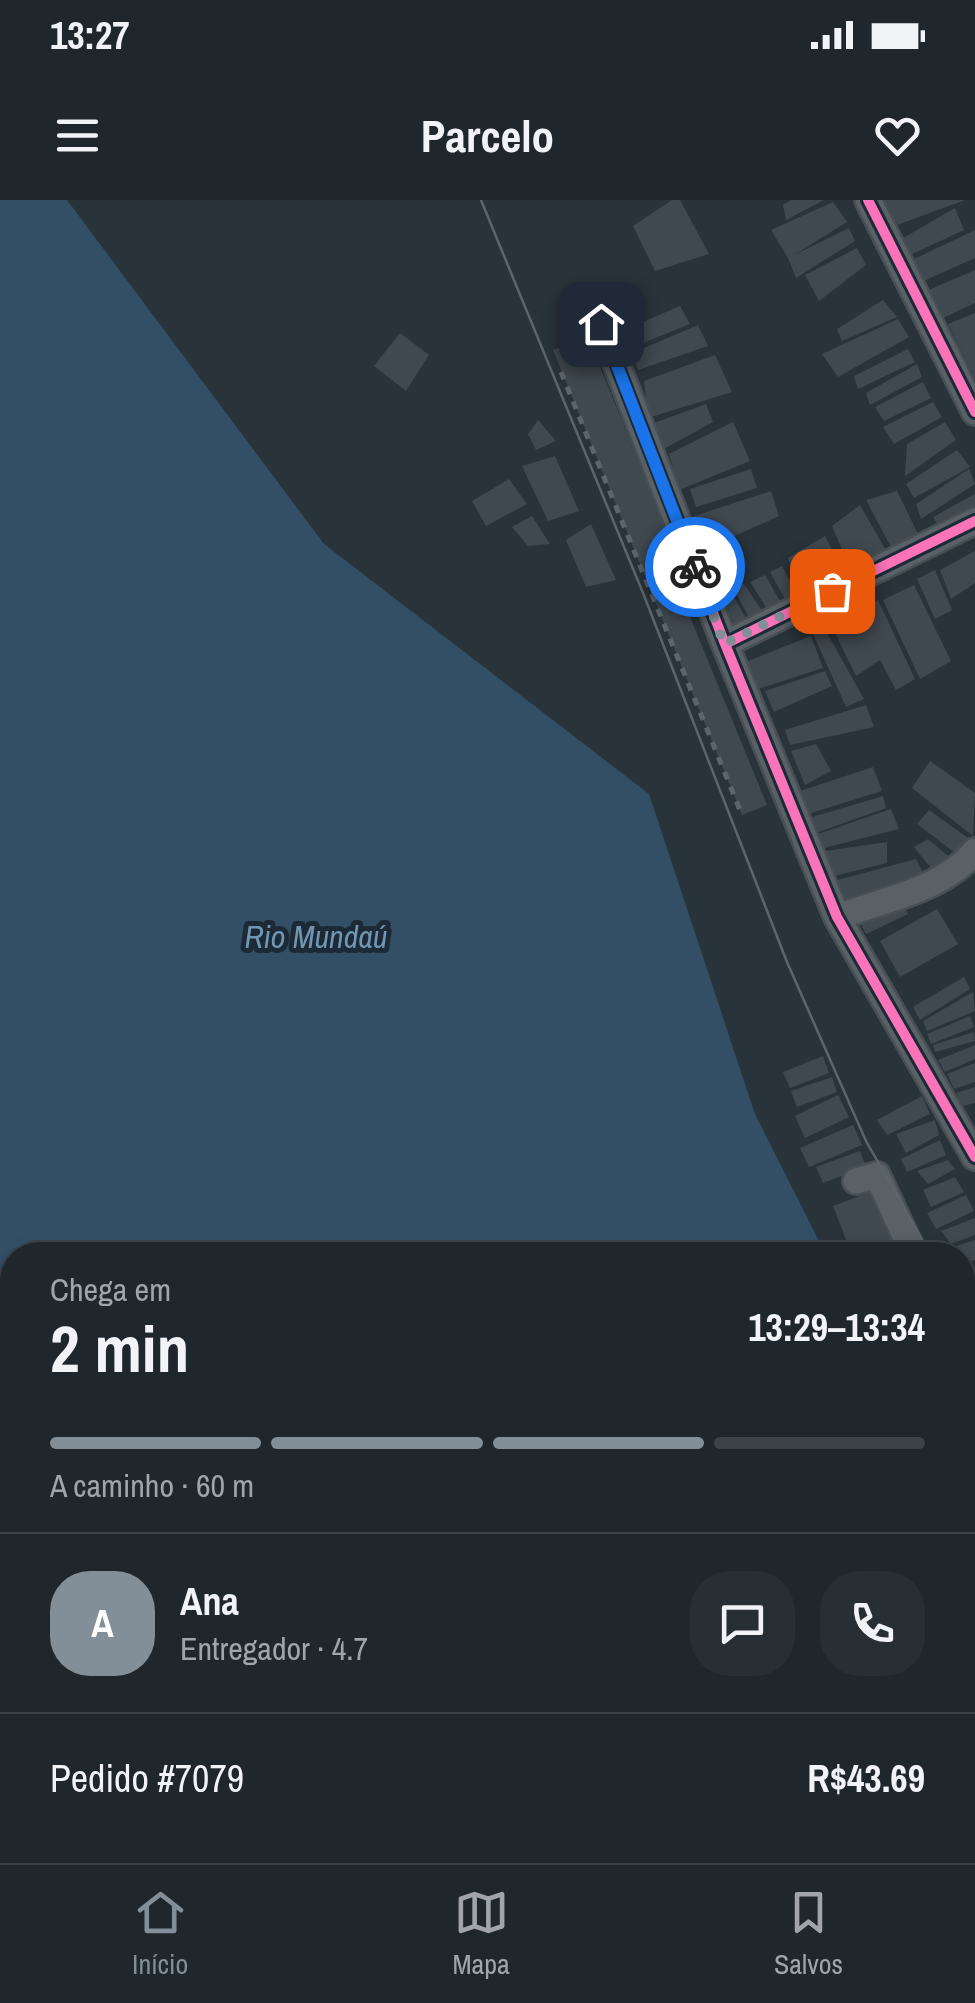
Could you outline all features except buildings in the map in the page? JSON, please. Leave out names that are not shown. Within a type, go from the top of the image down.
[{"type":"street","points":[[868,200],[975,412]]},
{"type":"street","points":[[601,324],[724,644],[837,916],[975,1156]]},
{"type":"street","points":[[724,644],[975,521]]},
{"type":"street","points":[[837,916],[926,886],[954,872],[975,850]]},
{"type":"street","points":[[856,1181],[877,1176],[908,1242]]},
{"type":"path","points":[[561,372],[742,815]]},
{"type":"water","name":"Rio Mundaú","points":[[0,200],[67,200],[324,544],[649,794],[755,1114],[819,1242],[0,1242]]},
{"type":"tram line","points":[[481,200],[643,593],[787,962],[866,1141],[924,1242]]},
{"type":"cycle path","points":[[868,200],[975,412]]},
{"type":"cycle path","points":[[601,324],[725,644],[837,917],[975,1157]]},
{"type":"cycle path","points":[[725,644],[975,521]]},
{"type":"way so far","points":[[695,567],[724,644],[832,591]]},
{"type":"route","points":[[601,324],[695,567]]}]
